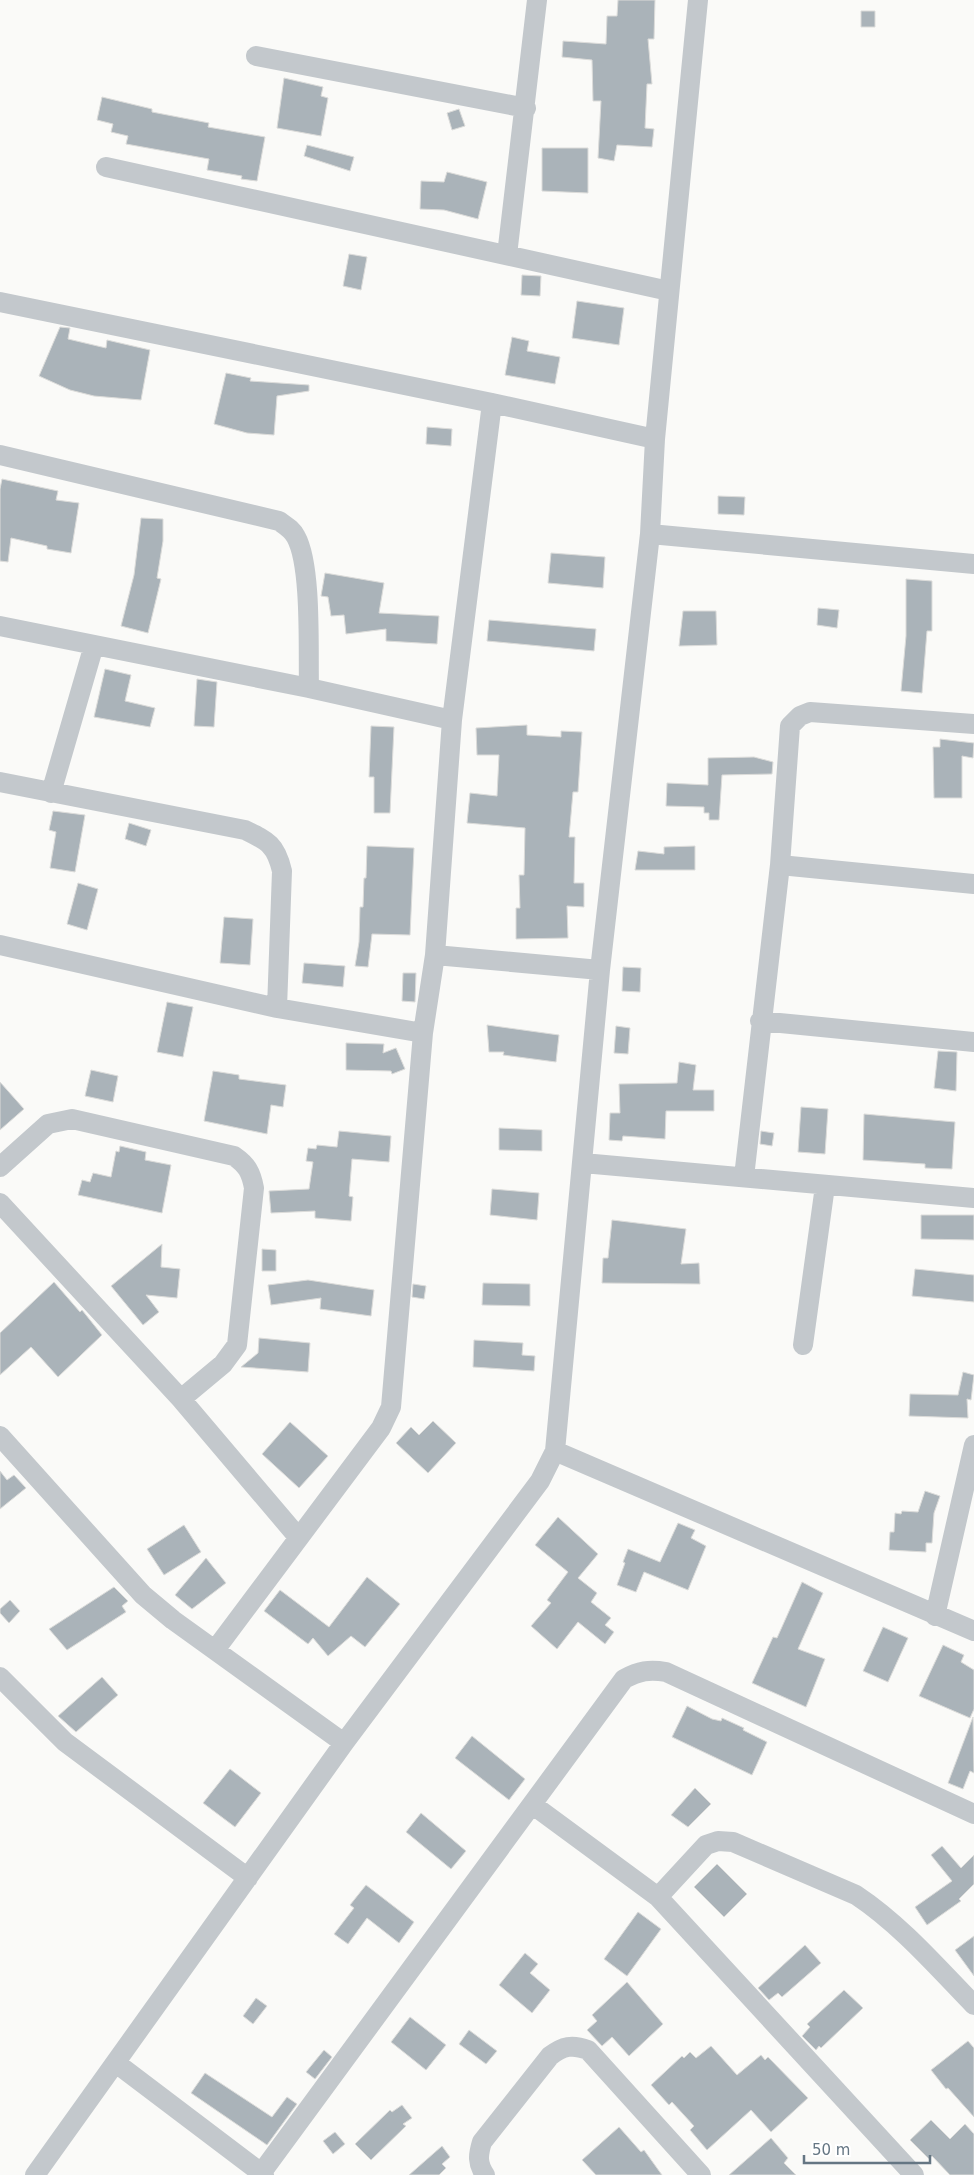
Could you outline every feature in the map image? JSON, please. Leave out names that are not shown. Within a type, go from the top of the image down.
[{"type":"street","points":[[507,255],[526,108],[536,0]]},
{"type":"street","points":[[35,2175],[344,1743],[540,1481],[555,1451],[600,970],[650,534],[655,440],[698,0]]},
{"type":"street","points":[[256,56],[526,108]]},
{"type":"street","points":[[106,167],[669,291]]},
{"type":"street","points":[[0,302],[492,403],[655,440]]},
{"type":"street","points":[[215,1650],[298,1537],[382,1428],[391,1406],[423,1033],[435,955],[452,720],[492,403]]},
{"type":"street","points":[[0,455],[279,521],[291,529],[297,539],[305,562],[309,688]]},
{"type":"street","points":[[650,534],[974,564]]},
{"type":"street","points":[[0,626],[309,688],[452,720]]},
{"type":"street","points":[[51,793],[94,645]]},
{"type":"street","points":[[744,1177],[760,1022],[780,865],[790,726],[800,716],[810,712],[974,724]]},
{"type":"street","points":[[0,782],[245,830],[265,839],[278,852],[282,871],[277,1008]]},
{"type":"street","points":[[780,865],[974,884]]},
{"type":"street","points":[[0,945],[277,1008],[423,1033]]},
{"type":"street","points":[[435,955],[600,970]]},
{"type":"street","points":[[760,1022],[974,1042]]},
{"type":"street","points":[[0,1167],[48,1124],[72,1119],[234,1156],[244,1162],[251,1172],[254,1188],[237,1345],[223,1364],[181,1399]]},
{"type":"street","points":[[583,1163],[974,1198]]},
{"type":"street","points":[[803,1345],[825,1186]]},
{"type":"street","points":[[0,1203],[181,1399],[298,1537]]},
{"type":"street","points":[[0,1436],[143,1595],[215,1650],[344,1743]]},
{"type":"street","points":[[935,1616],[974,1445]]},
{"type":"street","points":[[555,1451],[974,1632]]},
{"type":"street","points":[[116,2063],[263,2174],[624,1679],[637,1672],[650,1669],[666,1672],[974,1814]]},
{"type":"street","points":[[0,1677],[65,1742],[248,1878]]},
{"type":"street","points":[[533,1805],[658,1897],[914,2175]]},
{"type":"street","points":[[658,1897],[706,1845],[718,1841],[733,1842],[856,1895],[888,1919],[974,2005]]},
{"type":"street","points":[[485,2175],[479,2164],[478,2154],[482,2142],[550,2056],[562,2048],[574,2045],[588,2050],[701,2175]]},
{"type":"building","points":[[618,0],[655,0],[654,39],[648,39],[652,84],[647,84],[645,128],[654,129],[652,147],[617,145],[614,161],[598,158],[601,101],[593,101],[592,60],[562,57],[563,41],[606,44],[607,16],[617,16]]},
{"type":"building","points":[[861,11],[875,11],[875,27],[861,27]]},
{"type":"building","points":[[284,78],[323,87],[321,96],[328,98],[321,136],[277,128]]},
{"type":"building","points":[[102,97],[152,109],[152,112],[209,123],[208,127],[265,137],[257,181],[241,179],[242,176],[207,170],[209,159],[126,144],[128,136],[111,132],[113,124],[97,120]]},
{"type":"building","points":[[459,109],[465,126],[452,130],[447,113]]},
{"type":"building","points":[[307,145],[354,157],[350,171],[304,156]]},
{"type":"building","points":[[542,148],[588,148],[588,193],[542,191]]},
{"type":"building","points":[[447,172],[487,182],[478,219],[444,210],[420,209],[421,181],[444,182]]},
{"type":"building","points":[[349,254],[367,257],[361,290],[343,286]]},
{"type":"building","points":[[522,275],[541,276],[540,296],[521,295]]},
{"type":"building","points":[[577,301],[624,308],[619,345],[572,338]]},
{"type":"building","points":[[60,327],[70,328],[68,339],[106,348],[107,340],[150,350],[141,400],[94,396],[70,390],[39,376]]},
{"type":"building","points":[[512,337],[529,341],[527,351],[560,357],[555,384],[505,375]]},
{"type":"building","points":[[226,373],[251,378],[250,381],[309,385],[309,391],[277,396],[274,435],[247,433],[214,424]]},
{"type":"building","points":[[427,427],[452,429],[451,446],[426,444]]},
{"type":"building","points":[[2,479],[58,491],[56,500],[79,503],[71,553],[47,549],[47,546],[11,538],[8,562],[0,561],[0,489]]},
{"type":"building","points":[[718,496],[745,497],[744,515],[718,514]]},
{"type":"building","points":[[141,518],[163,519],[163,541],[157,578],[161,579],[148,633],[121,626],[134,575]]},
{"type":"building","points":[[551,553],[605,557],[603,588],[548,583]]},
{"type":"building","points":[[325,573],[384,583],[379,613],[439,616],[437,644],[386,641],[386,629],[346,634],[344,615],[331,616],[328,597],[321,596]]},
{"type":"building","points":[[906,579],[932,581],[932,631],[927,631],[922,693],[901,691],[906,636]]},
{"type":"building","points":[[818,608],[839,610],[837,628],[817,625]]},
{"type":"building","points":[[683,611],[716,611],[717,645],[679,646]]},
{"type":"building","points":[[489,620],[596,629],[594,651],[487,641]]},
{"type":"building","points":[[105,669],[131,675],[125,701],[155,708],[150,727],[94,717]]},
{"type":"building","points":[[197,679],[217,682],[214,727],[194,726]]},
{"type":"building","points":[[527,725],[527,735],[561,737],[561,731],[582,732],[578,792],[573,792],[569,837],[575,837],[574,883],[584,883],[584,907],[567,906],[568,938],[516,939],[516,908],[520,908],[519,875],[524,875],[525,828],[467,823],[470,793],[497,796],[499,755],[477,755],[476,728]]},
{"type":"building","points":[[371,726],[394,727],[390,813],[374,813],[374,777],[369,777]]},
{"type":"building","points":[[940,739],[974,743],[973,758],[962,756],[962,798],[934,798],[933,747],[940,747]]},
{"type":"building","points":[[754,757],[773,762],[772,774],[722,775],[719,820],[709,820],[709,813],[704,813],[704,807],[666,806],[667,783],[708,785],[708,758]]},
{"type":"building","points":[[53,811],[85,815],[75,872],[50,868],[56,832],[49,830]]},
{"type":"building","points":[[129,823],[151,830],[146,846],[125,839]]},
{"type":"building","points":[[367,846],[414,848],[410,935],[372,934],[368,967],[355,966],[359,942],[360,907],[363,907],[364,878],[366,878]]},
{"type":"building","points":[[695,846],[695,870],[635,870],[638,851],[664,854],[664,847]]},
{"type":"building","points":[[78,883],[98,889],[87,930],[67,924]]},
{"type":"building","points":[[224,917],[253,919],[250,965],[220,963]]},
{"type":"building","points":[[304,963],[345,966],[343,987],[302,983]]},
{"type":"building","points":[[623,967],[641,968],[640,992],[622,991]]},
{"type":"building","points":[[403,973],[416,973],[415,1002],[402,1001]]},
{"type":"building","points":[[167,1002],[193,1007],[183,1057],[157,1052]]},
{"type":"building","points":[[487,1025],[559,1035],[556,1062],[503,1055],[504,1052],[489,1052]]},
{"type":"building","points":[[616,1026],[630,1028],[628,1054],[614,1053]]},
{"type":"building","points":[[346,1043],[384,1044],[383,1053],[396,1048],[405,1069],[392,1074],[391,1071],[346,1070]]},
{"type":"building","points":[[938,1051],[957,1052],[956,1091],[934,1088]]},
{"type":"building","points":[[679,1062],[696,1065],[693,1090],[714,1090],[714,1111],[666,1111],[665,1139],[623,1136],[622,1141],[609,1140],[610,1113],[620,1113],[619,1084],[677,1083]]},
{"type":"building","points":[[91,1070],[118,1076],[113,1102],[85,1096]]},
{"type":"building","points":[[213,1071],[239,1075],[239,1079],[286,1085],[283,1107],[271,1105],[267,1134],[204,1121]]},
{"type":"building","points":[[0,1082],[24,1109],[0,1130]]},
{"type":"building","points":[[801,1107],[828,1109],[825,1154],[798,1152]]},
{"type":"building","points":[[864,1114],[955,1122],[952,1169],[925,1168],[925,1164],[863,1160]]},
{"type":"building","points":[[499,1128],[542,1130],[542,1151],[499,1150]]},
{"type":"building","points":[[339,1131],[391,1136],[389,1162],[352,1159],[349,1196],[353,1197],[351,1221],[315,1218],[315,1211],[271,1213],[269,1191],[309,1189],[313,1162],[306,1161],[308,1148],[316,1149],[317,1145],[337,1147]]},
{"type":"building","points":[[761,1131],[774,1133],[772,1146],[760,1144]]},
{"type":"building","points":[[120,1146],[146,1152],[145,1160],[171,1165],[162,1213],[78,1195],[82,1180],[90,1182],[93,1173],[111,1177],[116,1151],[119,1152]]},
{"type":"building","points":[[492,1189],[539,1193],[537,1220],[490,1215]]},
{"type":"building","points":[[921,1215],[974,1215],[974,1240],[921,1239]]},
{"type":"building","points":[[612,1220],[686,1229],[681,1264],[699,1263],[700,1284],[602,1283],[603,1258],[608,1258]]},
{"type":"building","points":[[162,1244],[161,1267],[180,1269],[177,1298],[146,1295],[159,1312],[143,1325],[111,1286]]},
{"type":"building","points":[[262,1249],[276,1250],[276,1271],[262,1271]]},
{"type":"building","points":[[915,1269],[974,1275],[974,1302],[912,1296]]},
{"type":"building","points":[[308,1280],[374,1290],[371,1316],[320,1309],[321,1298],[271,1305],[268,1285]]},
{"type":"building","points":[[54,1282],[80,1312],[82,1310],[102,1335],[58,1377],[31,1347],[0,1375],[0,1333]]},
{"type":"building","points":[[483,1283],[530,1284],[530,1306],[482,1305]]},
{"type":"building","points":[[413,1284],[426,1286],[424,1299],[412,1297]]},
{"type":"building","points":[[259,1338],[310,1343],[308,1372],[241,1367],[258,1353]]},
{"type":"building","points":[[474,1340],[523,1343],[522,1355],[535,1356],[534,1371],[473,1367]]},
{"type":"building","points":[[963,1372],[974,1375],[971,1400],[967,1399],[968,1418],[909,1416],[910,1394],[958,1395]]},
{"type":"building","points":[[433,1421],[456,1443],[428,1473],[396,1443],[411,1427],[419,1435]]},
{"type":"building","points":[[290,1422],[328,1456],[299,1488],[262,1454]]},
{"type":"building","points":[[0,1471],[7,1480],[14,1475],[26,1488],[0,1509]]},
{"type":"building","points":[[925,1491],[940,1496],[934,1513],[932,1543],[926,1543],[926,1552],[889,1550],[890,1532],[894,1532],[895,1513],[901,1514],[902,1511],[918,1512]]},
{"type":"building","points":[[558,1517],[598,1554],[578,1578],[597,1593],[591,1602],[611,1618],[605,1625],[614,1632],[605,1644],[578,1622],[557,1649],[531,1626],[551,1603],[547,1600],[568,1572],[535,1545]]},
{"type":"building","points":[[678,1523],[695,1530],[691,1538],[706,1546],[688,1590],[644,1572],[636,1592],[617,1585],[628,1549],[660,1562]]},
{"type":"building","points":[[184,1525],[201,1552],[164,1575],[147,1549]]},
{"type":"building","points":[[206,1558],[226,1583],[192,1609],[175,1595]]},
{"type":"building","points":[[367,1577],[400,1604],[365,1647],[351,1636],[328,1656],[313,1638],[308,1644],[264,1611],[280,1590],[329,1627]]},
{"type":"building","points":[[802,1582],[823,1593],[798,1649],[825,1659],[806,1707],[752,1683],[773,1637],[777,1638]]},
{"type":"building","points":[[114,1587],[128,1601],[122,1606],[126,1612],[67,1650],[49,1629]]},
{"type":"building","points":[[10,1600],[20,1611],[9,1623],[0,1613],[0,1609]]},
{"type":"building","points":[[883,1627],[908,1638],[888,1682],[863,1671]]},
{"type":"building","points":[[943,1645],[964,1655],[961,1662],[974,1670],[974,1709],[970,1718],[919,1696]]},
{"type":"building","points":[[102,1677],[118,1695],[76,1732],[58,1716]]},
{"type":"building","points":[[687,1706],[712,1719],[721,1721],[722,1718],[744,1728],[743,1730],[767,1742],[752,1775],[672,1737]]},
{"type":"building","points":[[973,1717],[974,1773],[970,1771],[963,1789],[948,1783]]},
{"type":"building","points":[[472,1736],[525,1779],[509,1800],[455,1758]]},
{"type":"building","points":[[230,1769],[261,1793],[235,1827],[203,1803]]},
{"type":"building","points":[[695,1788],[711,1804],[688,1827],[671,1815]]},
{"type":"building","points":[[421,1813],[466,1851],[451,1869],[406,1832]]},
{"type":"building","points":[[942,1846],[961,1868],[974,1855],[974,1884],[959,1899],[961,1901],[927,1925],[915,1907],[952,1881],[931,1855]]},
{"type":"building","points":[[717,1864],[747,1894],[724,1917],[694,1887]]},
{"type":"building","points":[[366,1885],[414,1922],[399,1943],[367,1918],[348,1944],[334,1934],[354,1908],[350,1905]]},
{"type":"building","points":[[638,1912],[661,1929],[627,1976],[604,1959]]},
{"type":"building","points":[[974,1936],[974,1976],[955,1950]]},
{"type":"building","points":[[805,1945],[821,1963],[782,1997],[778,1993],[769,2000],[758,1988]]},
{"type":"building","points":[[525,1953],[538,1964],[530,1973],[550,1990],[532,2013],[499,1985]]},
{"type":"building","points":[[627,1982],[663,2024],[629,2056],[612,2037],[602,2046],[587,2030],[597,2021],[592,2015]]},
{"type":"building","points":[[844,1990],[863,2008],[821,2048],[819,2046],[816,2050],[802,2036],[810,2027],[807,2024]]},
{"type":"building","points":[[256,1998],[267,2006],[253,2024],[243,2016]]},
{"type":"building","points":[[410,2017],[446,2045],[426,2070],[391,2042]]},
{"type":"building","points":[[469,2030],[497,2051],[486,2064],[459,2044]]},
{"type":"building","points":[[968,2041],[974,2048],[974,2117],[948,2088],[946,2089],[931,2070]]},
{"type":"building","points":[[711,2046],[737,2075],[761,2055],[765,2060],[768,2057],[808,2098],[771,2132],[751,2110],[707,2150],[690,2130],[694,2126],[672,2102],[669,2105],[651,2085],[682,2056],[684,2058],[690,2052],[696,2058]]},
{"type":"building","points":[[324,2050],[332,2057],[315,2079],[306,2072]]},
{"type":"building","points":[[205,2073],[272,2117],[287,2097],[297,2104],[267,2145],[191,2093]]},
{"type":"building","points":[[402,2105],[412,2118],[403,2124],[406,2126],[371,2160],[355,2144],[390,2110],[392,2112]]},
{"type":"building","points":[[931,2120],[950,2139],[965,2124],[974,2134],[974,2175],[950,2175],[932,2156],[929,2159],[910,2140]]},
{"type":"building","points":[[619,2127],[641,2152],[644,2150],[662,2175],[596,2175],[582,2160]]},
{"type":"building","points":[[335,2132],[345,2144],[333,2154],[323,2141]]},
{"type":"building","points":[[771,2138],[788,2158],[784,2163],[796,2175],[729,2175]]},
{"type":"building","points":[[442,2146],[450,2157],[442,2164],[446,2168],[439,2175],[409,2175]]}]
